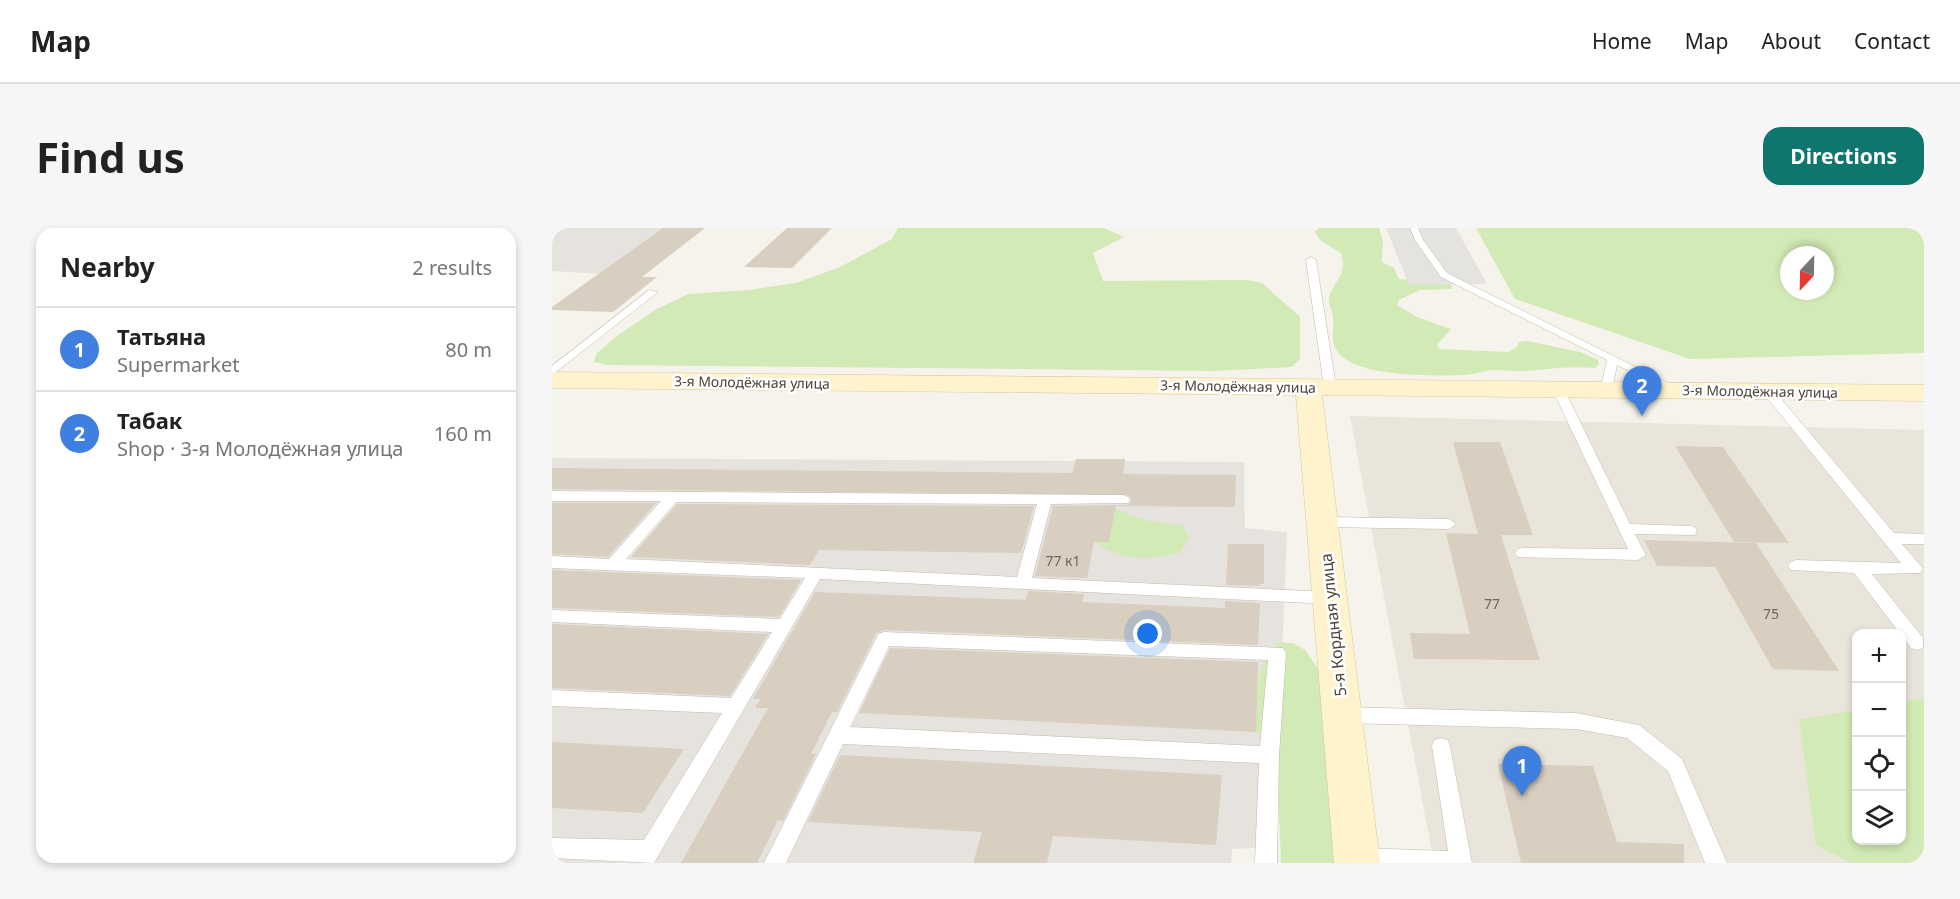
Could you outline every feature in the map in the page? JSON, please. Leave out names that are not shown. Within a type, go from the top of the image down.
[{"type":"main road","name":"3-я Молодёжная улица","points":[[552,380],[1924,393]]},
{"type":"main road","name":"5-я Кордная улица","points":[[1319,387],[1322,522],[1356,861]]},
{"type":"lane","points":[[1414,228],[1419,240],[1443,275],[1676,390]]},
{"type":"lane","points":[[1311,260],[1319,387]]},
{"type":"lane","points":[[552,372],[653,292]]},
{"type":"lane","points":[[1606,390],[1613,358]]},
{"type":"lane","points":[[1523,553],[1638,555],[1558,389]]},
{"type":"lane","points":[[1768,391],[1915,569],[1796,566]]},
{"type":"lane","points":[[552,496],[671,499],[1123,500]]},
{"type":"lane","points":[[613,564],[671,499]]},
{"type":"lane","points":[[1023,583],[1045,500]]},
{"type":"lane","points":[[1322,522],[1449,524]]},
{"type":"lane","points":[[1625,529],[1690,531]]},
{"type":"lane","points":[[1889,538],[1924,539]]},
{"type":"lane","points":[[552,562],[1330,597]]},
{"type":"lane","points":[[1860,567],[1917,644]]},
{"type":"lane","points":[[552,848],[646,857],[816,573]]},
{"type":"lane","points":[[552,616],[784,626]]},
{"type":"lane","points":[[776,863],[884,639],[1277,653],[1269,755],[1266,863]]},
{"type":"lane","points":[[552,698],[736,706]]},
{"type":"lane","points":[[1343,715],[1576,721],[1632,731],[1675,765],[1716,863]]},
{"type":"lane","points":[[837,735],[1269,755]]},
{"type":"lane","points":[[1356,861],[1461,862],[1441,746]]},
{"type":"shaded area","points":[[552,228],[669,228],[602,274],[552,271]]},
{"type":"shaded area","points":[[1386,228],[1456,228],[1487,284],[1409,285]]},
{"type":"shaded area","points":[[1350,416],[1924,430],[1924,742],[1906,742],[1906,629],[1852,629],[1852,845],[1867,845],[1907,863],[1434,863]]},
{"type":"shaded area","points":[[552,458],[1244,462],[1245,528],[1287,532],[1274,847],[1232,849],[1231,863],[552,863]]},
{"type":"green space","points":[[898,228],[1104,228],[1124,237],[1093,253],[1103,281],[1248,280],[1262,283],[1300,317],[1300,359],[1292,367],[1215,371],[607,365],[594,362],[596,354],[617,336],[655,310],[688,294],[749,290],[796,283],[840,267],[892,239]]},
{"type":"green space","points":[[1319,228],[1379,228],[1383,241],[1382,262],[1394,268],[1399,279],[1445,282],[1452,286],[1452,289],[1420,290],[1399,300],[1397,305],[1417,317],[1451,329],[1437,345],[1440,349],[1508,352],[1517,347],[1519,342],[1527,341],[1580,352],[1598,360],[1599,364],[1595,368],[1494,370],[1466,375],[1411,375],[1391,373],[1354,364],[1341,356],[1333,341],[1333,316],[1329,301],[1331,292],[1342,272],[1343,260],[1341,253],[1320,240],[1315,232]]},
{"type":"green space","points":[[1476,228],[1924,228],[1924,353],[1690,359],[1515,299]]},
{"type":"green space","points":[[1115,509],[1147,521],[1182,525],[1189,537],[1180,553],[1136,558],[1116,553],[1094,542],[1109,542]]},
{"type":"green space","points":[[1278,642],[1293,643],[1305,650],[1328,683],[1339,863],[1281,863],[1277,764],[1266,735],[1256,732],[1260,674],[1269,653]]},
{"type":"green space","points":[[1924,698],[1924,863],[1852,863],[1816,845],[1799,720],[1852,711],[1852,845],[1906,845],[1906,701]]},
{"type":"building","points":[[663,228],[705,228],[642,277],[657,277],[613,312],[552,310],[552,307]]},
{"type":"building","points":[[787,228],[832,228],[792,268],[744,267]]},
{"type":"building","points":[[1453,442],[1500,442],[1533,535],[1501,535],[1540,660],[1414,659],[1410,633],[1470,634],[1446,533],[1478,534]]},
{"type":"building","points":[[1675,446],[1723,447],[1789,543],[1734,542]]},
{"type":"building","points":[[1076,459],[1125,459],[1123,474],[1236,475],[1235,507],[1116,506],[1109,542],[1094,542],[1087,578],[1035,576],[1053,506],[1128,505],[1132,501],[1129,495],[552,489],[552,468],[1073,473]]},
{"type":"building","points":[[552,503],[656,503],[608,557],[552,554]]},
{"type":"building","points":[[677,504],[1034,506],[1021,553],[819,550],[810,565],[631,557]]},
{"type":"building","points":[[1644,540],[1756,543],[1839,671],[1773,669],[1715,567],[1657,566]]},
{"type":"building","points":[[1228,544],[1264,544],[1264,584],[1260,586],[1226,585]]},
{"type":"building","points":[[552,570],[801,580],[779,617],[552,608]]},
{"type":"building","points":[[1028,591],[1084,594],[1082,602],[1225,608],[1225,601],[1260,603],[1258,645],[884,630],[877,632],[837,712],[832,712],[811,754],[816,754],[783,821],[778,820],[757,863],[681,863],[768,708],[755,708],[760,699],[753,699],[815,592],[1026,600]]},
{"type":"building","points":[[552,624],[768,634],[730,696],[552,688]]},
{"type":"building","points":[[890,648],[1258,662],[1256,732],[859,713]]},
{"type":"building","points":[[552,742],[684,749],[643,813],[552,808]]},
{"type":"building","points":[[840,755],[1222,775],[1216,845],[1053,836],[1047,863],[973,863],[982,832],[808,822]]},
{"type":"building","points":[[1498,764],[1593,766],[1617,842],[1684,844],[1684,863],[1521,863]]},
{"type":"place","name":"Табак","points":[[1642,416]]},
{"type":"place","name":"Татьяна","points":[[1522,796]]}]
